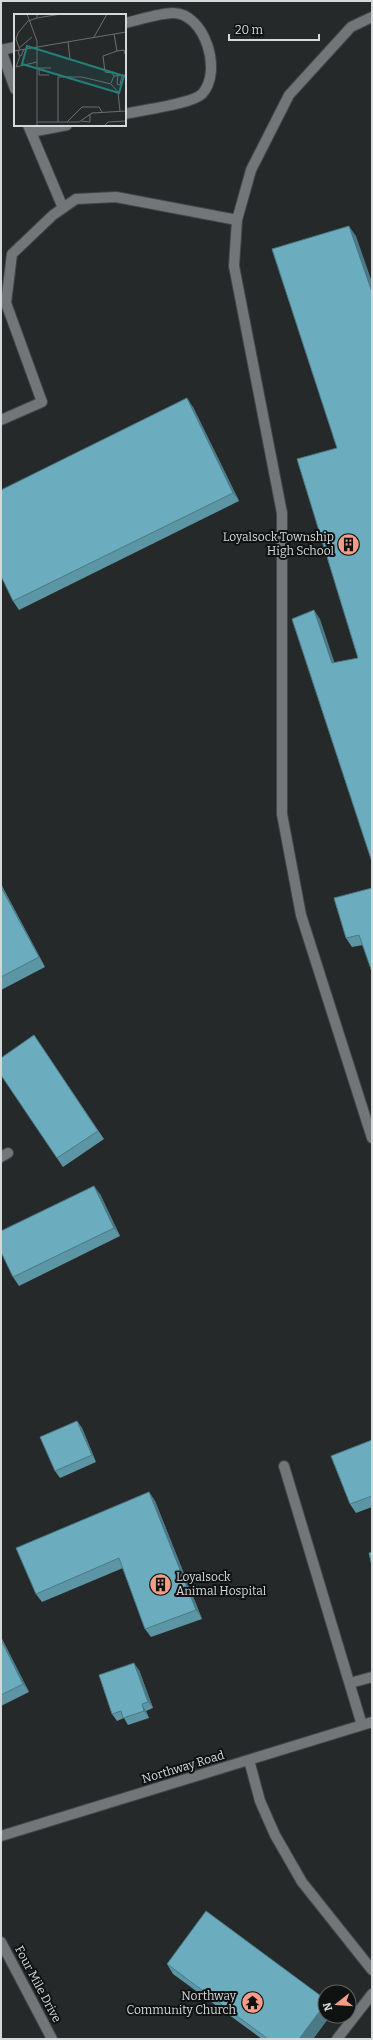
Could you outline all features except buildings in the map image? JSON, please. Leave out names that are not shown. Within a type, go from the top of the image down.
[{"type":"street","points":[[126,23],[174,13],[193,20],[204,36],[211,57],[210,79],[202,94],[184,102],[126,114]]},
{"type":"street","points":[[372,17],[351,27],[290,95],[251,170],[237,220],[234,266],[282,513],[282,814],[302,915],[372,1138]]},
{"type":"street","points":[[14,47],[1,50],[14,86]]},
{"type":"street","points":[[58,126],[30,129],[63,208]]},
{"type":"street","points":[[1,420],[42,402],[6,303],[12,254],[53,215],[76,199],[116,197],[237,220]]},
{"type":"street","points":[[284,1466],[350,1683],[367,1724]]},
{"type":"street","points":[[350,1683],[372,1676]]},
{"type":"street","name":"Northway Road","points":[[1,1836],[367,1724]]},
{"type":"street","points":[[249,1760],[260,1800],[275,1835],[302,1882],[372,1970]]},
{"type":"street","name":"Four Mile Drive","points":[[1,1942],[52,2039]]},
{"type":"street","points":[[337,2039],[372,1994]]},
{"type":"place","name":"Loyalsock Township High School","points":[[349,544]]},
{"type":"place","name":"Loyalsock Animal Hospital","points":[[160,1584]]},
{"type":"place","name":"Northway Community Church","points":[[252,2003]]}]
